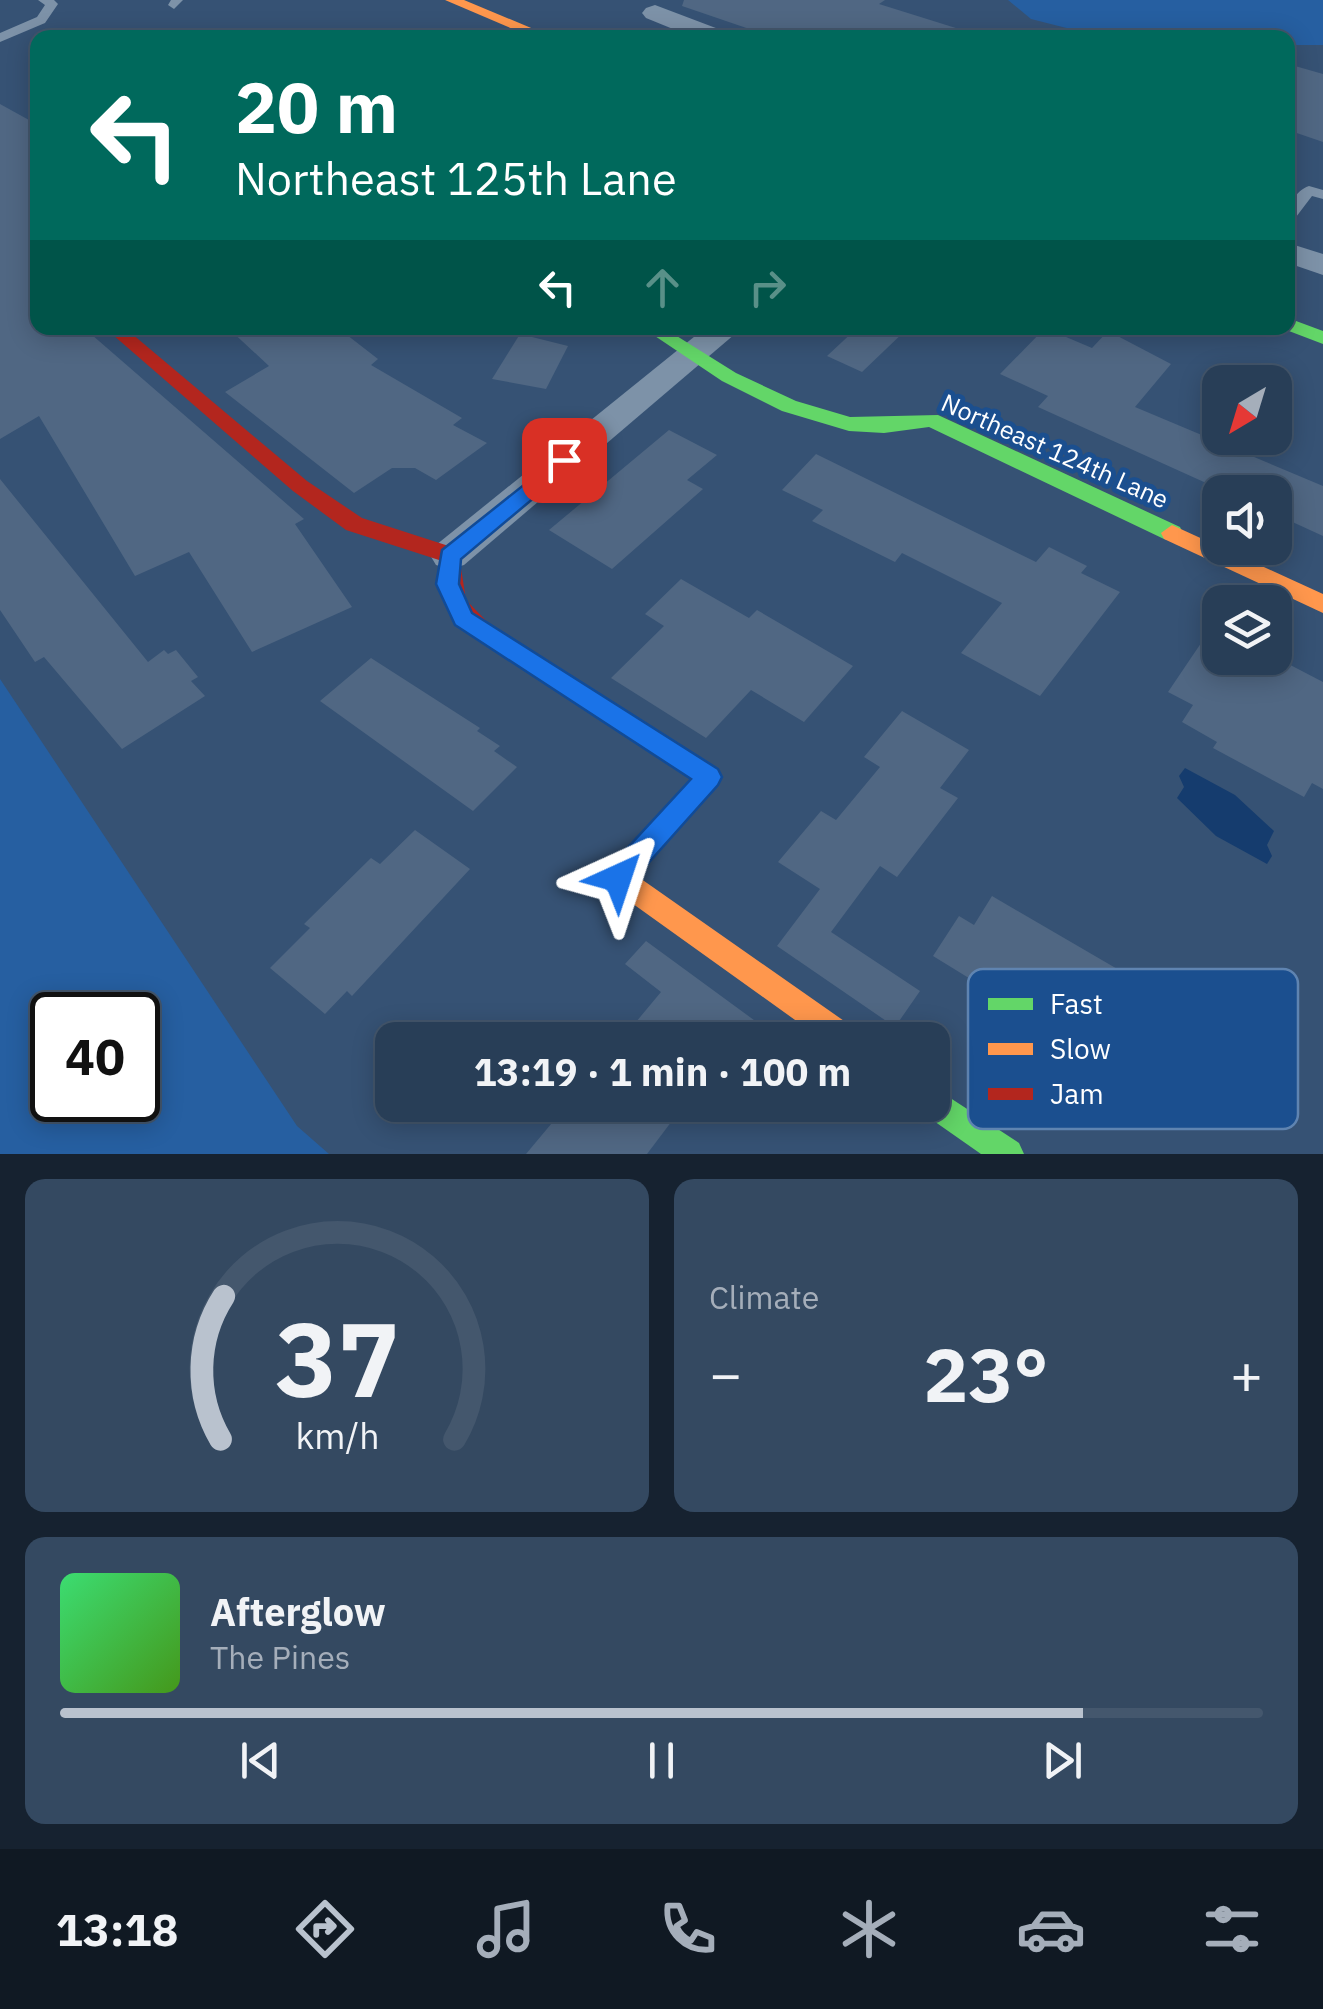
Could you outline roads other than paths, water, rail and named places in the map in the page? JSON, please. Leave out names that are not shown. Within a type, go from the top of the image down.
[{"type":"street","points":[[452,0],[508,30]]},
{"type":"street","points":[[666,6],[706,30]]},
{"type":"street","points":[[1295,255],[1323,265]]},
{"type":"street","points":[[1295,327],[1323,338]]},
{"type":"street","points":[[122,335],[300,486],[354,524],[450,556]]},
{"type":"street","name":"Northeast 124th Lane","points":[[662,335],[691,356],[813,416],[875,426],[931,420],[1323,604]]},
{"type":"street","points":[[716,335],[450,556],[448,584],[463,618],[709,777],[618,878],[822,1022]]},
{"type":"street","points":[[972,1129],[1008,1154]]},
{"type":"lane","points":[[0,38],[41,20],[52,4],[44,0]]},
{"type":"lane","points":[[1295,209],[1309,190],[1323,195]]}]
